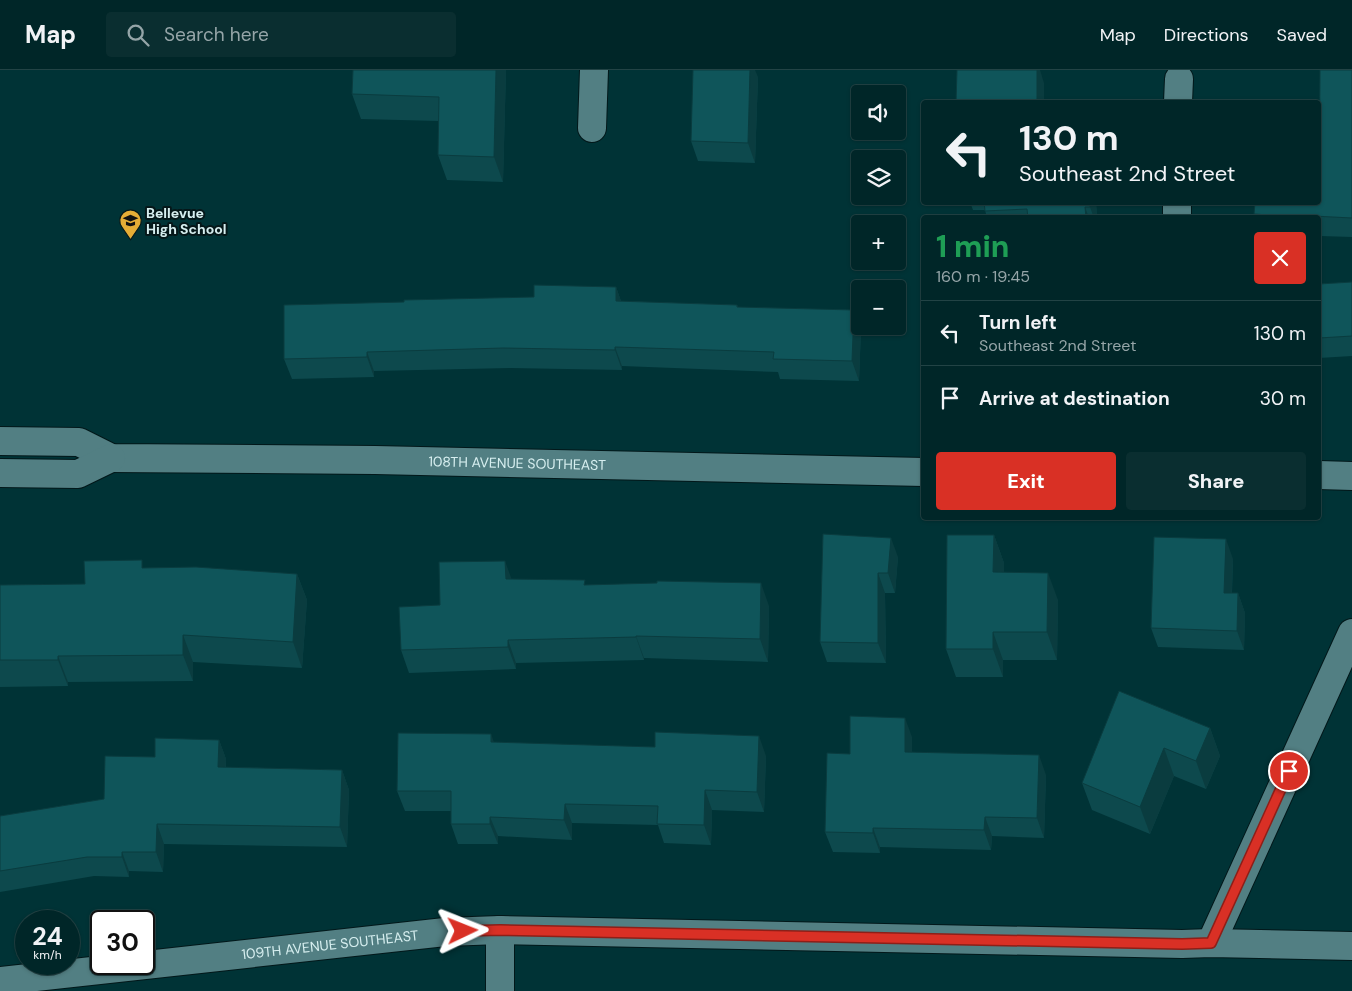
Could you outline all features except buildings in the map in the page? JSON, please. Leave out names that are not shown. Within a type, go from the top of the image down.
[{"type":"street","points":[[592,128],[594,70]]},
{"type":"street","name":"108TH AVENUE SOUTHEAST","points":[[0,441],[80,442],[111,458]]},
{"type":"street","name":"108TH AVENUE SOUTHEAST","points":[[0,473],[78,474],[111,458],[375,460],[921,472]]},
{"type":"street","points":[[1321,475],[1352,476]]},
{"type":"street","points":[[1211,943],[1352,633]]},
{"type":"street","points":[[500,930],[500,991]]},
{"type":"street","name":"109TH AVENUE SOUTHEAST","points":[[0,981],[68,982],[445,932],[500,930],[1352,946]]},
{"type":"place","name":"Bellevue High School","points":[[130,240]]},
{"type":"route","points":[[463,931],[500,930],[1182,944],[1211,943],[1289,771]]}]
